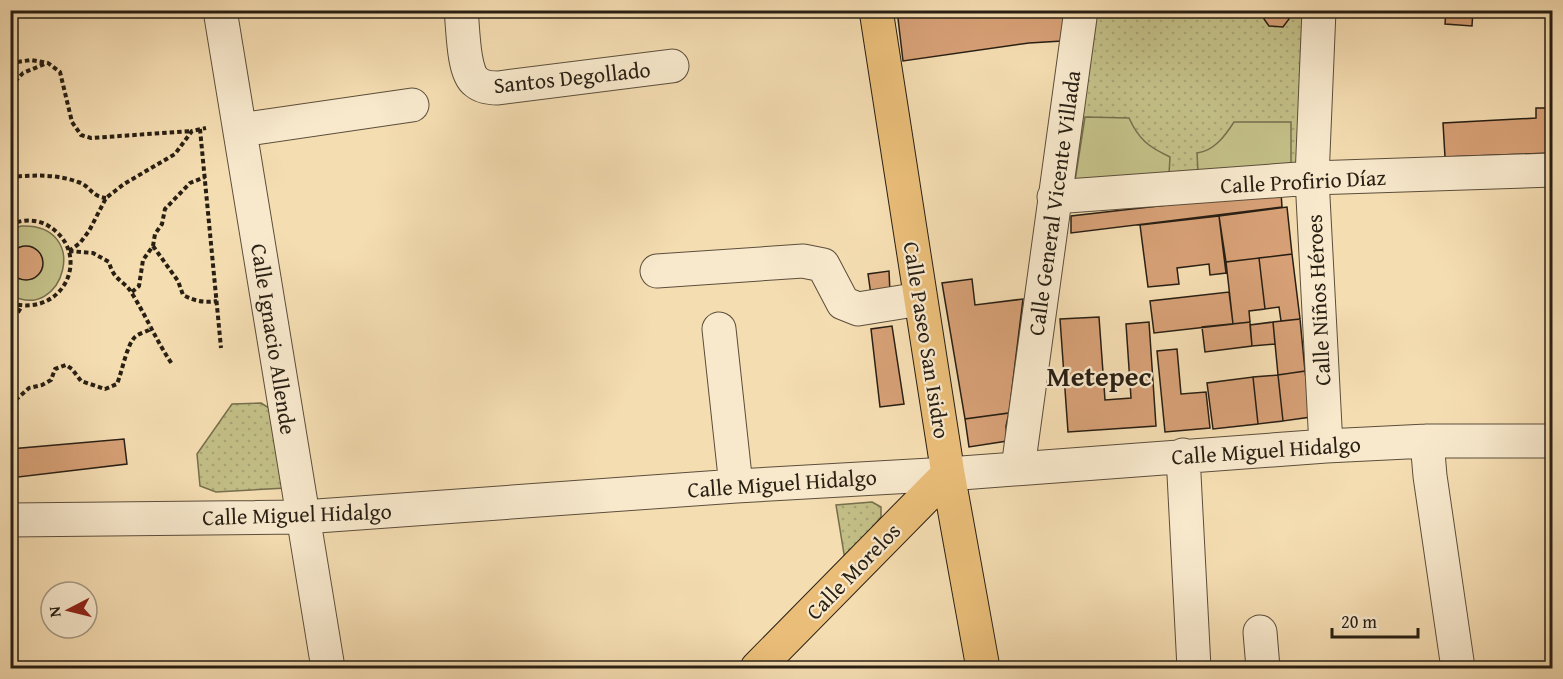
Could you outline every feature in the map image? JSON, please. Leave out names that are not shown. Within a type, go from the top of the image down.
[{"type":"main road","name":"Calle Paseo San Isidro","points":[[876,10],[948,474],[983,669]]},
{"type":"main road","name":"Calle Morelos","points":[[757,669],[948,474]]},
{"type":"street","name":"Calle Ignacio Allende","points":[[220,10],[328,669]]},
{"type":"street","name":"Santos Degollado","points":[[461,10],[468,70],[474,81],[486,88],[672,66]]},
{"type":"street","name":"Calle General Vicente Villada","points":[[1018,468],[1081,10]]},
{"type":"street","name":"Calle Niños Héroes","points":[[1319,10],[1312,178],[1326,446]]},
{"type":"street","points":[[240,130],[412,105]]},
{"type":"street","name":"Calle Profirio Díaz","points":[[1054,197],[1312,178],[1552,170]]},
{"type":"street","points":[[657,271],[803,261],[823,265],[843,303],[858,309],[920,299]]},
{"type":"street","points":[[719,329],[736,486]]},
{"type":"street","points":[[1427,441],[1458,669]]},
{"type":"street","name":"Calle Miguel Hidalgo","points":[[10,520],[303,517],[1326,446],[1427,441],[1552,441]]},
{"type":"street","points":[[1183,455],[1194,669]]},
{"type":"street","points":[[1260,632],[1263,669]]},
{"type":"path","points":[[10,63],[31,60],[48,63],[60,72],[69,115],[81,135],[91,138],[206,128]]},
{"type":"path","points":[[10,87],[23,73],[48,63]]},
{"type":"path","points":[[200,129],[221,348]]},
{"type":"path","points":[[69,251],[90,231],[106,198],[124,184],[175,153],[192,131]]},
{"type":"path","points":[[10,177],[52,176],[80,182],[96,197],[106,198]]},
{"type":"path","points":[[132,292],[139,286],[143,260],[150,254],[155,234],[162,224],[165,209],[190,183],[205,177]]},
{"type":"path","points":[[10,225],[28,220],[42,223],[53,229],[63,239],[69,251],[71,265],[68,278],[61,291],[50,300],[37,306],[10,303]]},
{"type":"path","points":[[153,246],[178,281],[183,295],[204,303],[217,301]]},
{"type":"path","points":[[69,251],[93,253],[109,262],[112,274],[132,292],[172,364]]},
{"type":"path","points":[[10,325],[22,306]]},
{"type":"path","points":[[10,405],[29,388],[42,386],[51,380],[55,369],[66,365],[81,381],[105,389],[117,384],[124,369],[128,350],[135,337],[149,330],[150,327]]},
{"type":"shaded area","points":[[1079,11],[1308,11],[1302,173],[1060,193]]},
{"type":"shaded area","points":[[1085,117],[1129,118],[1145,142],[1170,157],[1169,174],[1075,181]]},
{"type":"shaded area","points":[[1234,122],[1291,122],[1291,166],[1198,172],[1197,153],[1214,146]]},
{"type":"shaded area","points":[[21,226],[43,229],[57,240],[63,254],[62,270],[56,285],[45,296],[29,300],[11,295],[11,230]]},
{"type":"shaded area","points":[[261,403],[277,413],[286,488],[216,492],[200,486],[197,454],[232,404]]},
{"type":"shaded area","points":[[872,502],[881,507],[881,517],[845,560],[836,505]]},
{"type":"building","points":[[897,10],[1066,10],[1062,41],[1029,43],[903,61]]},
{"type":"building","points":[[1263,10],[1289,10],[1289,19],[1283,27],[1269,26],[1264,19]]},
{"type":"building","points":[[1446,10],[1473,10],[1472,26],[1445,24]]},
{"type":"building","points":[[1536,108],[1552,108],[1552,153],[1445,157],[1443,123],[1536,118]]},
{"type":"building","points":[[1281,192],[1282,207],[1071,233],[1071,216]]},
{"type":"building","points":[[1287,207],[1292,254],[1226,262],[1219,216]]},
{"type":"building","points":[[1219,216],[1226,273],[1210,275],[1209,264],[1177,268],[1179,284],[1148,287],[1140,225]]},
{"type":"building","points":[[26,246],[38,251],[43,263],[38,275],[26,280],[14,275],[9,263],[14,251]]},
{"type":"building","points":[[1292,254],[1300,319],[1281,321],[1279,307],[1265,309],[1259,258]]},
{"type":"building","points":[[1259,258],[1265,309],[1249,311],[1250,322],[1233,324],[1226,262]]},
{"type":"building","points":[[889,271],[890,293],[871,295],[868,274]]},
{"type":"building","points":[[972,279],[975,305],[1023,299],[1009,413],[965,419],[942,283]]},
{"type":"building","points":[[1229,292],[1233,324],[1154,333],[1150,301]]},
{"type":"building","points":[[1099,317],[1105,400],[1131,398],[1126,324],[1149,322],[1156,426],[1068,432],[1060,319]]},
{"type":"building","points":[[1300,319],[1305,371],[1278,375],[1273,322]]},
{"type":"building","points":[[1250,322],[1252,346],[1205,352],[1202,327]]},
{"type":"building","points":[[1273,322],[1275,344],[1252,346],[1250,325]]},
{"type":"building","points":[[892,326],[904,404],[880,407],[871,329]]},
{"type":"building","points":[[1177,349],[1181,394],[1206,392],[1210,428],[1165,432],[1157,351]]},
{"type":"building","points":[[1305,371],[1311,417],[1283,421],[1278,375]]},
{"type":"building","points":[[1278,375],[1283,421],[1258,424],[1253,377]]},
{"type":"building","points":[[1253,377],[1258,424],[1213,429],[1207,383]]},
{"type":"building","points":[[1009,413],[1006,426],[1007,441],[969,447],[965,419]]},
{"type":"building","points":[[124,439],[127,464],[10,478],[10,449]]},
{"type":"district","name":"Metepec","points":[[1099,376]]}]
